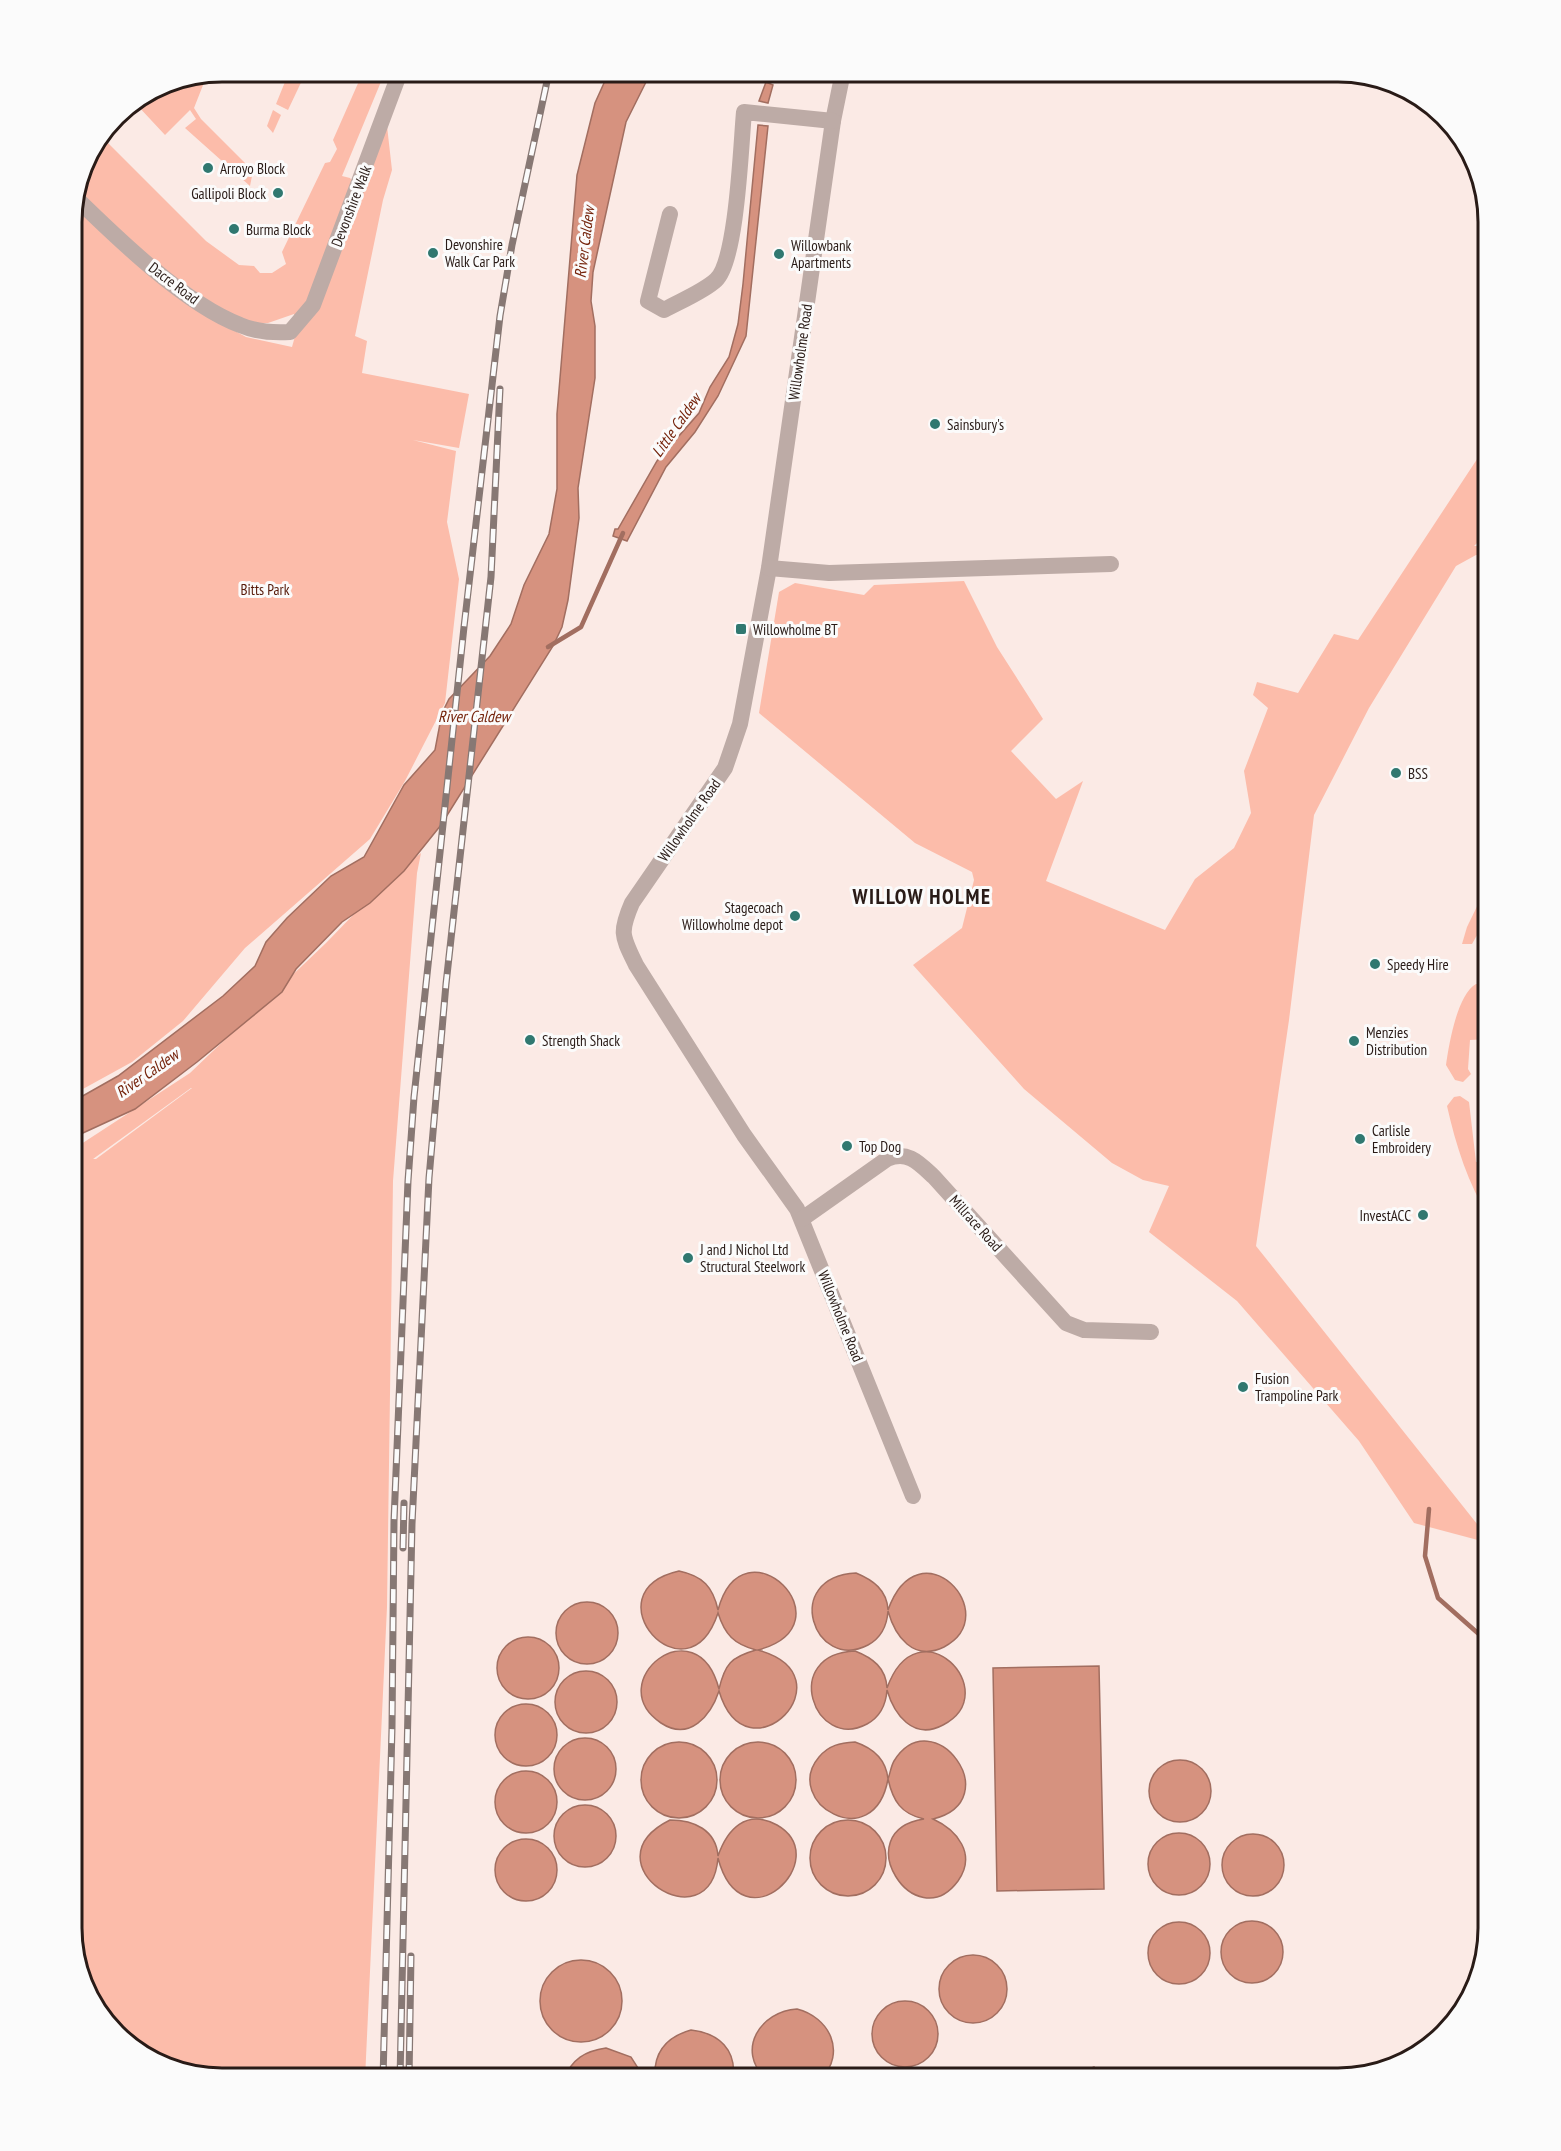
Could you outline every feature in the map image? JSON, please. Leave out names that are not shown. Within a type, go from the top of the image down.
[{"type":"street","name":"Devonshire Walk","points":[[290,332],[313,305],[396,83]]},
{"type":"street","name":"Willowholme Road","points":[[841,83],[833,121],[769,568],[740,724],[725,768],[632,903],[622,925],[624,940],[636,965],[744,1135],[801,1219],[913,1496]]},
{"type":"street","points":[[670,214],[648,301],[664,310],[717,279],[723,269],[732,238],[744,112],[833,121]]},
{"type":"street","name":"Dacre Road","points":[[84,205],[147,263],[214,314],[241,326],[269,333],[290,332]]},
{"type":"street","points":[[769,568],[829,573],[1111,564]]},
{"type":"street","name":"Millrace Road","points":[[801,1219],[887,1159],[897,1155],[906,1156],[918,1162],[934,1177],[1066,1323],[1084,1330],[1151,1332]]},
{"type":"green space","points":[[285,83],[301,83],[288,110],[276,104]]},
{"type":"green space","name":"Bitts Park","points":[[358,83],[380,83],[342,176],[350,178],[358,188],[387,126],[392,170],[383,200],[355,336],[367,341],[362,373],[469,394],[459,448],[413,440],[456,451],[447,522],[459,579],[445,703],[405,781],[370,839],[245,948],[183,1021],[132,1062],[82,1089],[83,209],[206,315],[246,337],[292,347],[297,329],[294,314],[268,323],[246,323],[227,314],[147,257],[85,198],[87,186],[97,160],[108,143],[206,241],[239,265],[254,266],[260,273],[272,273],[286,264],[282,252],[325,163],[330,162],[337,149],[333,140]]},
{"type":"green space","points":[[203,84],[194,108],[201,119],[253,171],[250,186],[185,128],[196,119],[190,110],[165,135],[141,109],[169,93]]},
{"type":"green space","points":[[273,110],[281,115],[273,133],[267,126]]},
{"type":"green space","points":[[1478,458],[1478,542],[1474,546],[1478,546],[1478,555],[1456,566],[1369,708],[1314,815],[1289,1020],[1256,1246],[1478,1525],[1478,1540],[1414,1523],[1359,1441],[1237,1301],[1149,1232],[1169,1186],[1143,1180],[1112,1163],[1024,1089],[913,965],[962,928],[974,880],[972,872],[915,843],[759,713],[779,592],[795,583],[864,595],[874,585],[964,581],[997,647],[1043,719],[1011,751],[1056,799],[1083,781],[1046,881],[1165,930],[1195,879],[1234,848],[1251,813],[1244,771],[1268,708],[1253,695],[1257,682],[1298,693],[1334,634],[1358,640]]},
{"type":"green space","points":[[421,853],[417,873],[393,1181],[387,1607],[366,2068],[213,2068],[195,2066],[160,2054],[123,2028],[101,1999],[87,1965],[84,1947],[82,1929],[82,1143],[190,1073],[326,943],[388,879]],"holes":[[[191,1088],[192,1088],[96,1159],[93,1159]]]},
{"type":"green space","points":[[1478,904],[1478,933],[1472,944],[1462,944]]},
{"type":"green space","points":[[1478,984],[1478,1040],[1470,1040],[1468,1069],[1471,1074],[1463,1082],[1455,1080],[1446,1065],[1459,1009],[1469,990]]},
{"type":"green space","points":[[1460,1096],[1469,1102],[1476,1162],[1478,1162],[1478,1197],[1459,1150],[1447,1106],[1454,1097]]},
{"type":"water","name":"River Caldew","points":[[604,83],[646,83],[626,122],[593,272],[591,301],[595,326],[595,378],[578,488],[579,518],[568,600],[562,627],[553,646],[441,825],[404,871],[370,903],[342,922],[296,969],[282,992],[197,1062],[135,1109],[82,1133],[82,1096],[118,1076],[223,996],[255,966],[266,942],[287,918],[331,876],[364,857],[404,785],[435,750],[442,713],[449,699],[490,656],[511,624],[524,585],[549,534],[557,489],[557,414],[577,175],[595,103]]},
{"type":"water","points":[[766,83],[773,85],[768,103],[759,101]]},
{"type":"water","points":[[758,125],[768,126],[746,336],[718,396],[695,432],[666,467],[627,541],[613,536],[615,529],[618,529],[657,461],[699,413],[710,387],[729,357],[738,324],[743,284]]},
{"type":"water","points":[[679,1571],[695,1576],[706,1584],[718,1610],[731,1584],[748,1573],[767,1574],[783,1585],[794,1601],[795,1620],[785,1637],[758,1650],[785,1663],[796,1680],[795,1699],[785,1715],[769,1726],[750,1727],[733,1717],[719,1691],[705,1717],[690,1728],[671,1728],[661,1723],[645,1706],[641,1688],[647,1672],[659,1659],[675,1652],[692,1653],[708,1664],[719,1689],[730,1663],[756,1650],[731,1638],[718,1613],[704,1639],[686,1649],[668,1646],[652,1635],[643,1618],[642,1600],[653,1583]]},
{"type":"water","points":[[856,1573],[868,1579],[882,1591],[888,1610],[902,1585],[919,1574],[936,1575],[951,1583],[962,1598],[966,1615],[961,1632],[944,1647],[933,1651],[915,1649],[907,1644],[895,1629],[888,1611],[882,1631],[868,1645],[849,1650],[833,1646],[821,1636],[814,1621],[813,1605],[819,1590],[833,1578]]},
{"type":"water","points":[[581,1602],[593,1602],[609,1611],[616,1621],[618,1633],[616,1645],[609,1655],[593,1664],[581,1664],[570,1659],[561,1650],[556,1639],[556,1627],[561,1616],[570,1607]]},
{"type":"water","points":[[522,1637],[534,1637],[550,1646],[557,1656],[559,1668],[557,1680],[550,1690],[534,1699],[522,1699],[511,1694],[502,1685],[497,1674],[497,1662],[502,1651],[511,1642]]},
{"type":"water","points":[[855,1651],[867,1657],[881,1669],[887,1688],[901,1664],[918,1653],[935,1653],[950,1662],[961,1676],[965,1693],[960,1710],[943,1725],[923,1730],[914,1727],[900,1716],[887,1690],[882,1710],[867,1724],[848,1729],[832,1725],[820,1714],[813,1699],[812,1683],[818,1668],[832,1656]]},
{"type":"water","points":[[1099,1666],[1104,1889],[997,1891],[993,1668]]},
{"type":"water","points":[[580,1671],[592,1671],[608,1680],[615,1690],[617,1702],[615,1714],[608,1724],[592,1733],[580,1733],[569,1728],[560,1719],[555,1708],[555,1696],[560,1685],[569,1676]]},
{"type":"water","points":[[520,1704],[532,1704],[548,1713],[555,1723],[557,1735],[555,1747],[548,1757],[532,1766],[520,1766],[509,1761],[500,1752],[495,1741],[495,1729],[500,1718],[509,1709]]},
{"type":"water","points":[[579,1738],[591,1738],[607,1747],[614,1757],[616,1769],[614,1781],[607,1791],[591,1800],[579,1800],[568,1795],[559,1786],[554,1775],[554,1763],[559,1752],[568,1743]]},
{"type":"water","points":[[927,1741],[944,1747],[957,1760],[964,1776],[964,1793],[955,1809],[933,1819],[956,1836],[965,1852],[965,1861],[958,1881],[941,1895],[924,1897],[908,1890],[896,1876],[889,1859],[890,1842],[901,1827],[924,1819],[909,1814],[899,1805],[892,1794],[888,1779],[894,1761],[910,1745]]},
{"type":"water","points":[[672,1742],[686,1742],[700,1748],[711,1759],[717,1773],[714,1795],[706,1807],[686,1818],[672,1818],[658,1812],[647,1801],[641,1787],[641,1773],[647,1759],[658,1748]]},
{"type":"water","points":[[751,1742],[765,1742],[779,1748],[790,1759],[796,1773],[793,1795],[785,1807],[765,1818],[751,1818],[737,1812],[726,1801],[720,1787],[720,1773],[726,1759],[737,1748]]},
{"type":"water","points":[[855,1742],[878,1755],[885,1766],[888,1779],[879,1802],[866,1815],[850,1818],[834,1814],[820,1804],[812,1790],[810,1774],[819,1757],[831,1747]]},
{"type":"water","points":[[1180,1760],[1192,1762],[1202,1769],[1209,1779],[1211,1791],[1209,1803],[1202,1813],[1192,1820],[1180,1822],[1168,1820],[1158,1813],[1151,1803],[1149,1791],[1151,1779],[1158,1769],[1168,1762]]},
{"type":"water","points":[[520,1771],[532,1771],[548,1780],[555,1790],[557,1802],[555,1814],[548,1824],[532,1833],[520,1833],[509,1828],[500,1819],[495,1808],[495,1796],[500,1785],[509,1776]]},
{"type":"water","points":[[579,1805],[591,1805],[607,1814],[614,1824],[616,1836],[614,1848],[607,1858],[591,1867],[579,1867],[568,1862],[559,1853],[554,1842],[554,1830],[559,1819],[568,1810]]},
{"type":"water","points":[[670,1820],[687,1822],[702,1828],[713,1839],[718,1856],[732,1830],[739,1824],[747,1820],[766,1820],[777,1825],[792,1840],[796,1857],[791,1874],[779,1888],[763,1897],[746,1896],[730,1884],[718,1858],[710,1883],[695,1895],[677,1896],[659,1888],[645,1874],[640,1856],[647,1838]]},
{"type":"water","points":[[841,1820],[855,1820],[869,1826],[880,1837],[886,1851],[883,1873],[875,1885],[855,1896],[841,1896],[827,1890],[816,1879],[810,1865],[810,1851],[816,1837],[827,1826]]},
{"type":"water","points":[[1179,1833],[1191,1835],[1201,1842],[1208,1852],[1210,1864],[1208,1876],[1201,1886],[1191,1893],[1179,1895],[1167,1893],[1157,1886],[1150,1876],[1148,1864],[1150,1852],[1157,1842],[1167,1835]]},
{"type":"water","points":[[1253,1834],[1265,1836],[1275,1843],[1282,1853],[1284,1865],[1282,1877],[1275,1887],[1265,1894],[1253,1896],[1241,1894],[1231,1887],[1224,1877],[1222,1865],[1224,1853],[1231,1843],[1241,1836]]},
{"type":"water","points":[[520,1839],[532,1839],[548,1848],[555,1858],[557,1870],[555,1882],[548,1892],[532,1901],[520,1901],[509,1896],[500,1887],[495,1876],[495,1864],[500,1853],[509,1844]]},
{"type":"water","points":[[1252,1921],[1264,1923],[1274,1930],[1281,1940],[1283,1952],[1281,1964],[1274,1974],[1264,1981],[1252,1983],[1240,1981],[1230,1974],[1223,1964],[1221,1952],[1223,1940],[1230,1930],[1240,1923]]},
{"type":"water","points":[[1179,1922],[1191,1924],[1201,1931],[1208,1941],[1210,1953],[1208,1965],[1201,1975],[1191,1982],[1179,1984],[1167,1982],[1157,1975],[1150,1965],[1148,1953],[1150,1941],[1157,1931],[1167,1924]]},
{"type":"water","points":[[973,1955],[986,1958],[997,1965],[1004,1976],[1007,1989],[1004,2002],[997,2013],[986,2020],[973,2023],[960,2020],[949,2013],[942,2002],[939,1989],[942,1976],[949,1965],[960,1958]]},
{"type":"water","points":[[581,1960],[597,1963],[610,1972],[619,1985],[622,2001],[619,2017],[610,2030],[597,2039],[581,2042],[565,2039],[552,2030],[543,2017],[540,2001],[543,1985],[552,1972],[565,1963]]},
{"type":"water","points":[[898,2001],[912,2001],[924,2006],[933,2015],[938,2034],[936,2047],[929,2058],[912,2067],[898,2067],[886,2062],[877,2053],[872,2041],[872,2027],[877,2015],[886,2006]]},
{"type":"water","points":[[797,2009],[808,2013],[826,2028],[833,2047],[833,2058],[829,2068],[757,2068],[753,2056],[756,2034],[763,2024],[784,2011]]},
{"type":"water","points":[[691,2030],[718,2039],[729,2052],[733,2068],[655,2068],[663,2047],[668,2041]]},
{"type":"water","points":[[606,2048],[631,2057],[638,2068],[570,2068],[580,2057]]},
{"type":"waterway","name":"Little Caldew","points":[[548,647],[581,627],[623,533]]},
{"type":"waterway","points":[[1429,1509],[1425,1556],[1438,1598],[1478,1633]]},
{"type":"railway","points":[[383,2068],[392,1728],[394,1521],[408,1181],[414,1097],[500,316],[512,245],[547,83]]},
{"type":"railway","points":[[400,2068],[412,1524],[429,1178],[446,984],[491,577],[500,389]]},
{"type":"railway","points":[[403,1548],[404,1503]]},
{"type":"railway","points":[[409,2068],[411,1956]]},
{"type":"place","name":"Arroyo Block","points":[[208,168]]},
{"type":"place","name":"Gallipoli Block","points":[[278,193]]},
{"type":"place","name":"Burma Block","points":[[234,229]]},
{"type":"place","name":"Devonshire Walk Car Park","points":[[433,253]]},
{"type":"place","name":"Willowbank Apartments","points":[[779,254]]},
{"type":"place","name":"Sainsbury's","points":[[935,424]]},
{"type":"place","name":"Willowholme BT","points":[[741,629]]},
{"type":"place","name":"BSS","points":[[1396,773]]},
{"type":"place","name":"Stagecoach Willowholme depot","points":[[795,916]]},
{"type":"place","name":"Speedy Hire","points":[[1375,964]]},
{"type":"place","name":"Strength Shack","points":[[530,1040]]},
{"type":"place","name":"Menzies Distribution","points":[[1354,1041]]},
{"type":"place","name":"Carlisle Embroidery","points":[[1360,1139]]},
{"type":"place","name":"Top Dog","points":[[847,1146]]},
{"type":"place","name":"InvestACC","points":[[1423,1215]]},
{"type":"place","name":"J and J Nichol Ltd Structural Steelwork","points":[[688,1258]]},
{"type":"place","name":"Fusion Trampoline Park","points":[[1243,1387]]},
{"type":"district","name":"WILLOW HOLME","points":[[922,896]]}]
